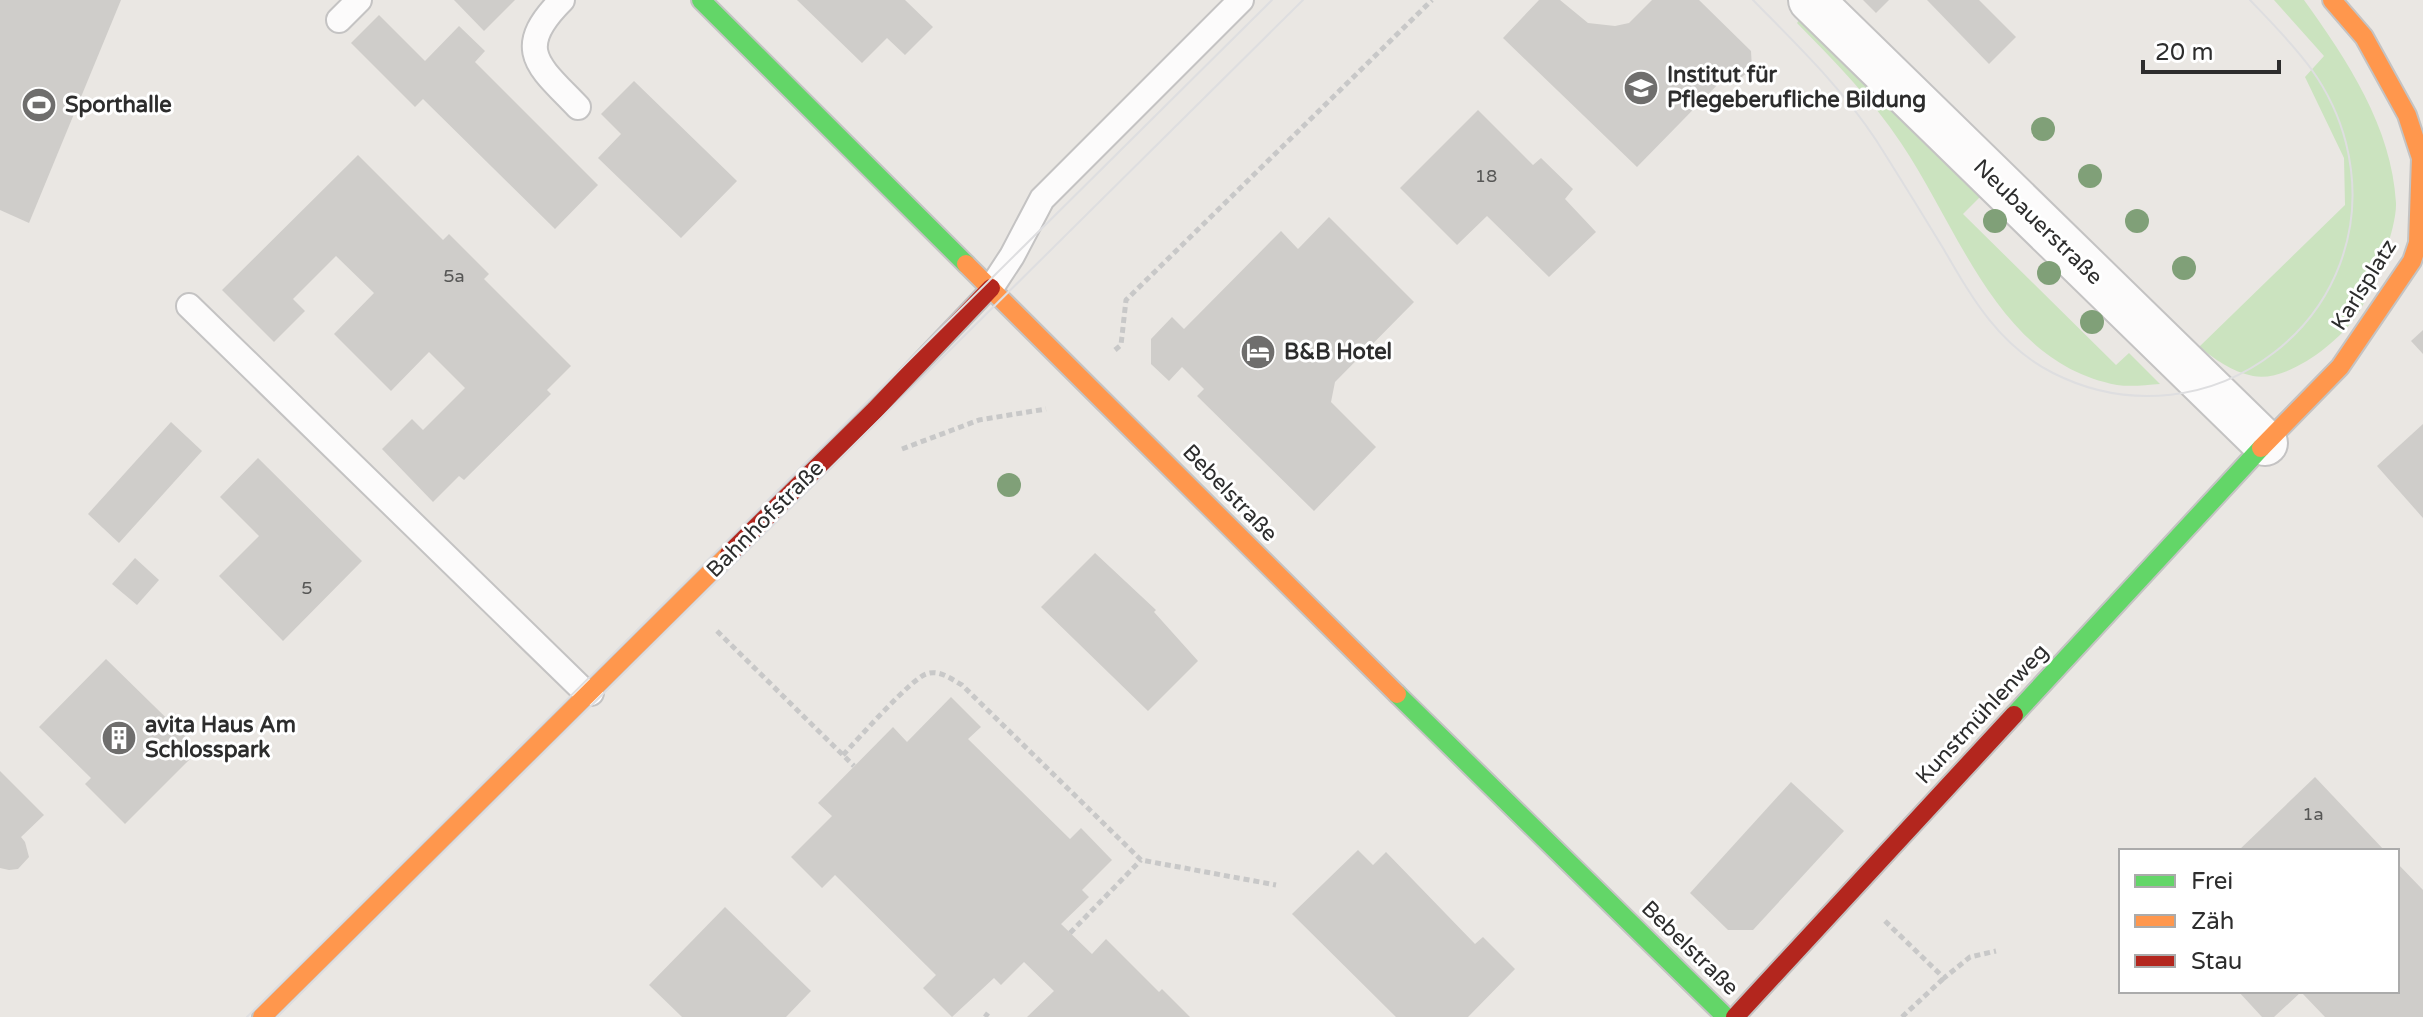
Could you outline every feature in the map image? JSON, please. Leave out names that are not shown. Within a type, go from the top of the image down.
[{"type":"street","name":"Bebelstraße","points":[[701,0],[1085,380],[1437,736],[1726,1017]]},
{"type":"street","name":"Neubauerstraße","points":[[1811,0],[2265,443]]},
{"type":"street","name":"Karlsplatz","points":[[2265,443],[2340,367],[2412,261],[2418,243],[2421,158],[2407,115],[2364,37],[2332,0]]},
{"type":"street","name":"Bahnhofstraße","points":[[262,1017],[875,410],[991,288]]},
{"type":"street","name":"Kunstmühlenweg","points":[[1735,1017],[2265,443]]},
{"type":"lane","points":[[339,20],[359,0]]},
{"type":"lane","points":[[562,0],[543,19],[533,45],[537,63],[578,107]]},
{"type":"lane","name":"Bahnhofstraße","points":[[991,288],[1042,199],[1241,0]]},
{"type":"lane","points":[[189,306],[581,688],[591,693]]},
{"type":"path","points":[[891,453],[979,420],[1028,410],[1058,408],[1121,345],[1126,300],[1432,0]]},
{"type":"path","points":[[714,627],[854,766]]},
{"type":"path","points":[[843,755],[910,685],[927,673],[942,673],[962,685],[1141,860],[1276,885]]},
{"type":"path","points":[[1070,933],[1141,860]]},
{"type":"path","points":[[1853,889],[1944,978]]},
{"type":"path","points":[[1902,1017],[1970,957],[1996,951]]},
{"type":"green space","points":[[2274,0],[2304,0],[2336,46],[2376,121],[2393,175],[2396,203],[2382,262],[2355,318],[2323,350],[2295,368],[2266,377],[2238,371],[2199,347],[2345,205],[2344,158],[2305,77],[2324,56]]},
{"type":"green space","points":[[1803,15],[1984,193],[1963,214],[2116,365],[2129,353],[2160,384],[2117,385],[2076,372],[2042,350],[2012,322],[1964,252],[1890,127],[1797,23]]},
{"type":"building","name":"Sporthalle","points":[[0,0],[121,0],[29,223],[0,210]]},
{"type":"building","points":[[454,0],[515,0],[484,31]]},
{"type":"building","points":[[797,0],[905,0],[933,27],[905,55],[887,38],[862,63]]},
{"type":"building","points":[[1539,0],[1560,0],[1588,23],[1615,26],[1629,23],[1652,0],[1699,0],[1751,51],[1752,69],[1738,80],[1725,77],[1637,167],[1503,38]]},
{"type":"building","points":[[1863,0],[1889,0],[1876,13]]},
{"type":"building","points":[[1927,0],[1979,0],[2016,37],[1989,64]]},
{"type":"building","points":[[379,15],[425,61],[459,26],[485,51],[475,62],[598,185],[555,229],[423,99],[415,107],[351,43]]},
{"type":"building","points":[[634,81],[737,181],[681,238],[598,158],[621,134],[601,114]]},
{"type":"building","points":[[1478,110],[1533,165],[1541,158],[1573,189],[1565,199],[1596,232],[1549,277],[1487,216],[1457,245],[1400,188]]},
{"type":"building","points":[[358,155],[443,240],[449,234],[489,274],[484,279],[571,366],[547,390],[551,394],[464,480],[459,476],[433,502],[382,449],[412,419],[423,430],[465,388],[429,352],[391,391],[334,334],[374,293],[336,256],[293,299],[305,311],[274,342],[222,290]]},
{"type":"building","name":"B&B Hotel","points":[[1329,217],[1414,302],[1335,382],[1331,402],[1376,447],[1314,511],[1197,396],[1204,389],[1182,367],[1169,381],[1151,364],[1151,339],[1172,317],[1184,329],[1281,231],[1298,249]]},
{"type":"building","points":[[2423,330],[2423,354],[2411,341]]},
{"type":"building","points":[[171,422],[202,451],[119,543],[88,514]]},
{"type":"building","points":[[2423,424],[2423,518],[2377,466]]},
{"type":"building","points":[[258,458],[362,561],[283,641],[219,576],[259,536],[220,497]]},
{"type":"building","points":[[1095,553],[1156,610],[1154,612],[1198,661],[1148,711],[1041,607]]},
{"type":"building","points":[[135,558],[159,580],[137,605],[112,584]]},
{"type":"building","name":"avita Haus Am Schlosspark","points":[[106,659],[199,750],[125,824],[85,784],[91,778],[39,727]]},
{"type":"building","points":[[951,697],[981,727],[968,739],[1070,839],[1081,828],[1112,860],[1082,890],[1089,897],[1061,924],[1092,954],[1106,939],[1159,992],[1162,989],[1190,1017],[1027,1017],[1054,991],[1024,962],[1001,985],[994,978],[952,1017],[923,988],[936,975],[835,875],[822,888],[791,857],[832,816],[818,803],[893,727],[907,742]]},
{"type":"building","points":[[0,771],[44,815],[21,837],[29,857],[18,869],[0,868]]},
{"type":"building","points":[[2315,777],[2383,849],[2240,849]]},
{"type":"building","points":[[1791,782],[1844,831],[1753,930],[1728,930],[1690,893]]},
{"type":"building","points":[[1358,850],[1373,865],[1386,852],[1475,944],[1483,937],[1515,969],[1468,1017],[1396,1017],[1292,914]]},
{"type":"building","points":[[2399,865],[2423,890],[2423,1017],[2325,1017],[2302,993],[2399,993]]},
{"type":"building","points":[[725,907],[811,991],[786,1017],[682,1017],[649,985]]},
{"type":"building","points":[[2240,993],[2300,993],[2274,1017],[2262,1017]]},
{"type":"tram line","points":[[247,1017],[1272,0]]},
{"type":"tram line","points":[[277,1017],[1303,0]]},
{"type":"tram line","points":[[1753,0],[1818,67],[1863,121],[1976,302],[2002,335],[2034,362],[2053,373],[2112,393],[2171,395],[2226,381],[2274,352],[2313,313],[2340,263],[2352,206],[2346,143],[2330,100],[2308,65],[2250,0]]},
{"type":"traffic: fast","points":[[701,0],[966,264]]},
{"type":"traffic: fast","points":[[2014,715],[2261,448]]},
{"type":"traffic: fast","points":[[1397,694],[1726,1017]]},
{"type":"traffic: slow","points":[[2261,448],[2340,367],[2412,261],[2418,243],[2421,158],[2407,115],[2364,37],[2332,0]]},
{"type":"traffic: slow","points":[[966,264],[1397,694]]},
{"type":"traffic: slow","points":[[262,1017],[729,554]]},
{"type":"traffic: jam","points":[[729,554],[875,410],[991,288]]},
{"type":"traffic: jam","points":[[1735,1017],[2014,715]]},
{"type":"place","name":"Institut für Pflegeberufliche Bildung","points":[[1641,88]]},
{"type":"place","name":"Sporthalle","points":[[39,105]]},
{"type":"place","name":"B&B Hotel","points":[[1258,352]]},
{"type":"place","name":"avita Haus Am Schlosspark","points":[[119,738]]}]
